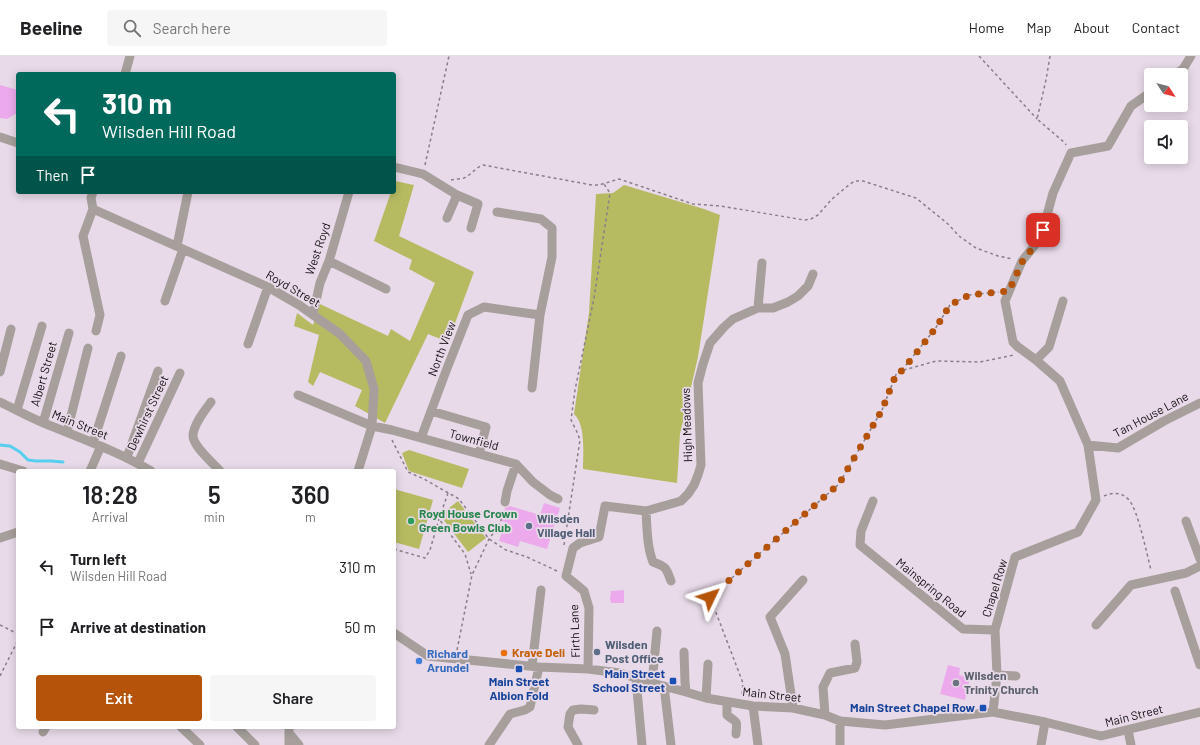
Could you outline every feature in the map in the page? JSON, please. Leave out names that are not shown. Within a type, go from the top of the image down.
[{"type":"street","points":[[126,72],[130,56]]},
{"type":"street","points":[[1184,68],[1191,56]]},
{"type":"street","points":[[1096,500],[1088,445],[1060,381],[1012,342],[1005,301],[1022,262],[1035,245],[1043,230],[1053,193],[1071,153],[1108,146],[1131,106],[1144,97]]},
{"type":"street","points":[[0,137],[16,142]]},
{"type":"street","points":[[396,167],[423,174],[457,195],[478,204],[471,228]]},
{"type":"street","points":[[92,194],[91,198],[93,209],[83,236],[100,315],[96,331]]},
{"type":"street","points":[[165,301],[180,248],[188,194]]},
{"type":"street","name":"West Royd","points":[[313,314],[320,282],[329,261],[348,194]]},
{"type":"street","points":[[447,218],[457,195]]},
{"type":"street","name":"Royd Street","points":[[93,209],[268,287],[313,314],[340,334],[366,361],[374,389],[372,426],[359,469]]},
{"type":"street","points":[[497,212],[541,219],[552,228],[552,257],[540,315],[532,388]]},
{"type":"street","points":[[329,261],[386,289]]},
{"type":"street","points":[[758,308],[762,264]]},
{"type":"street","name":"High Meadows","points":[[646,511],[681,501],[694,485],[698,475],[701,465],[698,383],[710,343],[733,319],[758,308],[773,308],[798,296],[808,286],[813,274]]},
{"type":"street","points":[[248,344],[268,287]]},
{"type":"street","points":[[1036,360],[1049,347],[1063,301]]},
{"type":"street","name":"North View","points":[[421,438],[468,315],[484,307],[540,315]]},
{"type":"street","points":[[17,410],[42,326]]},
{"type":"street","points":[[0,372],[11,329]]},
{"type":"street","name":"Albert Street","points":[[43,423],[69,333]]},
{"type":"street","points":[[67,432],[88,348]]},
{"type":"street","points":[[91,469],[121,356]]},
{"type":"street","points":[[127,457],[158,371]]},
{"type":"street","name":"Dewhirst Street","points":[[138,463],[180,373]]},
{"type":"street","name":"Townfield","points":[[298,394],[372,426],[392,430],[516,464]]},
{"type":"street","name":"Main Street","points":[[0,402],[43,423],[127,457],[148,469]]},
{"type":"street","points":[[211,402],[196,426],[193,436],[197,446],[218,469]]},
{"type":"street","name":"Tan House Lane","points":[[1088,445],[1118,448],[1164,421],[1200,403]]},
{"type":"street","points":[[146,404],[163,409]]},
{"type":"street","points":[[431,411],[486,427],[479,454]]},
{"type":"street","points":[[0,464],[16,469]]},
{"type":"street","points":[[505,502],[516,464],[533,482],[558,499]]},
{"type":"street","name":"Chapel Row","points":[[994,712],[997,675],[995,630],[1015,557],[1078,532],[1096,500]]},
{"type":"street","name":"Mainspring Road","points":[[872,501],[861,531],[860,545],[963,629],[995,630]]},
{"type":"street","points":[[566,576],[573,548],[580,542],[599,537],[605,506],[646,511],[651,557],[654,562],[663,566],[671,581]]},
{"type":"street","points":[[1186,521],[1200,559]]},
{"type":"street","points":[[0,538],[16,533]]},
{"type":"street","points":[[1096,625],[1131,585],[1186,573],[1200,566]]},
{"type":"street","name":"Firth Lane","points":[[566,576],[584,591],[589,608],[588,669]]},
{"type":"street","points":[[793,708],[785,654],[770,617],[803,580]]},
{"type":"street","points":[[489,745],[510,714],[524,710],[530,706],[536,666],[541,590]]},
{"type":"street","points":[[1175,591],[1200,665]]},
{"type":"street","points":[[652,684],[657,631]]},
{"type":"street","name":"Main Street","points":[[396,635],[428,656],[620,673],[652,684],[706,698],[753,706],[793,708],[824,715],[840,721],[885,725],[994,712],[1045,722],[1101,736],[1200,712]]},
{"type":"street","points":[[824,715],[823,687],[830,673],[855,668],[857,662],[855,644]]},
{"type":"street","points":[[684,652],[686,692]]},
{"type":"street","points":[[706,698],[708,664]]},
{"type":"street","points":[[997,675],[1016,676]]},
{"type":"street","points":[[636,679],[642,745]]},
{"type":"street","points":[[664,686],[672,745]]},
{"type":"street","points":[[727,702],[727,715],[737,723],[736,734]]},
{"type":"street","points":[[753,706],[758,745]]},
{"type":"street","points":[[578,745],[568,727],[570,714],[573,710],[594,710]]},
{"type":"street","points":[[840,721],[840,745]]},
{"type":"street","points":[[1041,745],[1045,722]]},
{"type":"street","points":[[183,729],[200,745]]},
{"type":"street","points":[[239,729],[255,745]]},
{"type":"street","points":[[1128,730],[1130,745]]},
{"type":"street","points":[[289,731],[289,745]]},
{"type":"street","points":[[289,731],[299,745]]},
{"type":"path","points":[[423,174],[449,56]]},
{"type":"path","points":[[979,56],[1037,119],[1065,143],[1071,153]]},
{"type":"path","points":[[1037,119],[1050,56]]},
{"type":"path","points":[[437,182],[463,178],[483,165],[592,185],[604,184],[619,179],[693,204],[721,206],[804,220],[811,219],[818,215],[832,199],[850,184],[855,181],[863,181],[916,198],[948,224],[959,236],[976,248],[998,256],[1022,262]]},
{"type":"path","points":[[563,546],[580,440],[578,432],[571,420],[575,390],[594,298],[610,193],[604,184]]},
{"type":"path","points":[[902,371],[935,329],[950,305],[969,295],[1009,291]]},
{"type":"path","points":[[741,704],[743,682],[710,597],[839,484],[882,410],[897,372],[936,361],[980,362],[1026,353]]},
{"type":"path","points":[[392,430],[392,439],[408,472],[424,479],[459,499],[489,539],[506,550],[527,557],[566,576]]},
{"type":"path","points":[[396,550],[425,558],[430,550],[448,493]]},
{"type":"path","points":[[1096,500],[1109,494],[1120,493],[1129,500],[1136,512],[1154,580]]},
{"type":"path","points":[[455,659],[472,575],[489,539],[500,524],[505,502]]},
{"type":"path","points":[[439,518],[464,554],[472,575]]},
{"type":"path","points":[[0,625],[16,633]]},
{"type":"path","points":[[0,676],[16,644]]},
{"type":"green space","points":[[396,181],[414,185],[399,236],[474,272],[448,342],[428,334],[385,423],[355,406],[362,390],[320,372],[313,386],[308,382],[319,335],[294,326],[297,313],[313,325],[320,304],[388,336],[391,329],[410,341],[435,283],[409,269],[412,260],[374,241],[390,194],[396,194]]},
{"type":"green space","points":[[624,185],[720,215],[698,357],[680,434],[677,483],[583,469],[582,432],[578,419],[574,414],[589,313],[596,194],[613,193]]},
{"type":"green space","points":[[409,450],[469,469],[462,488],[409,471],[402,453]]},
{"type":"green space","name":"Royd House Crown Green Bowls Club","points":[[396,490],[433,500],[419,549],[396,543]]},
{"type":"green space","points":[[458,501],[486,538],[468,552],[440,515]]},
{"type":"building","points":[[0,85],[16,89],[16,114],[7,119],[0,118]]},
{"type":"building","name":"Wilsden Village Hall","points":[[544,503],[560,508],[547,549],[520,541],[518,547],[499,541],[505,522],[501,521],[505,508],[510,506],[540,515]]},
{"type":"building","points":[[624,590],[624,603],[611,603],[611,591]]},
{"type":"building","name":"Wilsden Trinity Church","points":[[948,665],[960,668],[959,675],[970,678],[965,700],[940,694]]},
{"type":"waterway","points":[[0,445],[10,446],[20,452],[28,460],[63,462]]},
{"type":"place","name":"Royd House Crown Green Bowls Club","points":[[411,521]]},
{"type":"place","name":"Wilsden Village Hall","points":[[529,526]]},
{"type":"place","name":"Wilsden Post Office","points":[[597,652]]},
{"type":"place","name":"Krave Deli","points":[[504,653]]},
{"type":"place","name":"Richard Arundel","points":[[419,661]]},
{"type":"place","name":"Main Street Albion Fold","points":[[519,669]]},
{"type":"place","name":"Main Street School Street","points":[[673,681]]},
{"type":"place","name":"Wilsden Trinity Church","points":[[956,683]]},
{"type":"place","name":"Main Street Chapel Row","points":[[983,708]]},
{"type":"route","points":[[710,597],[839,484],[882,410],[897,372],[902,371],[935,329],[950,305],[969,295],[1009,291],[1022,262],[1035,245],[1043,230]]}]
